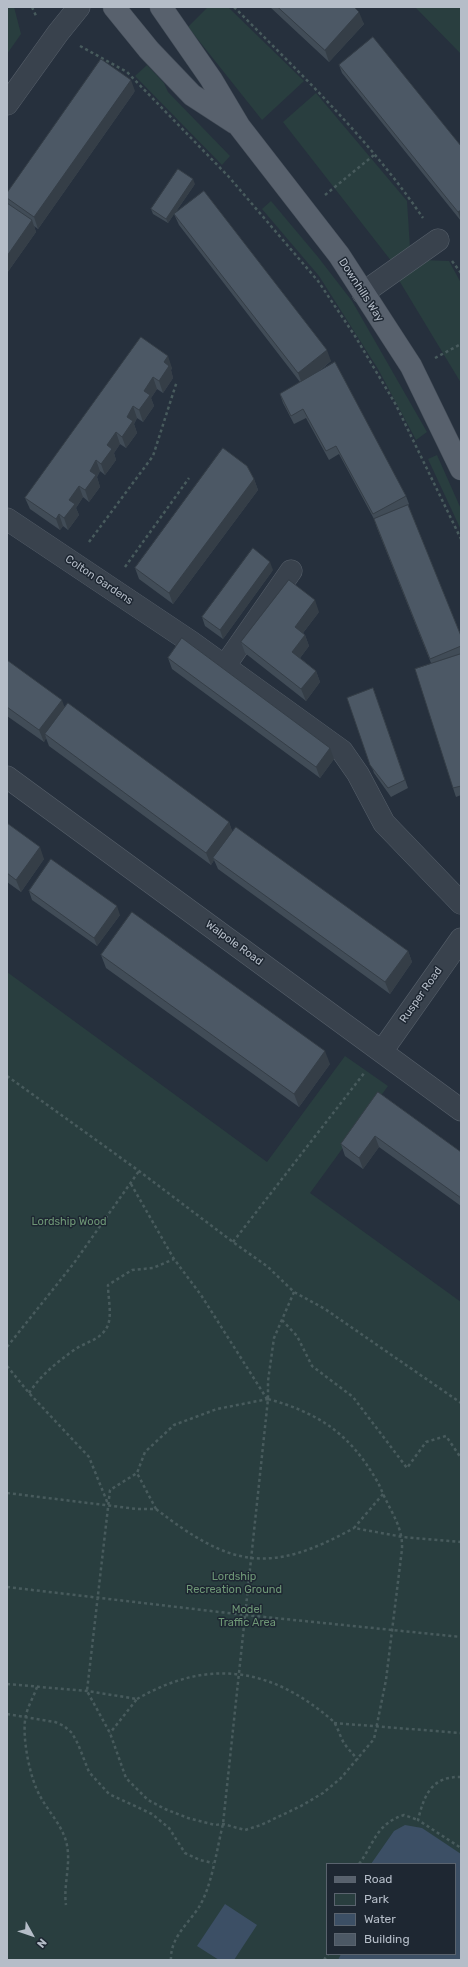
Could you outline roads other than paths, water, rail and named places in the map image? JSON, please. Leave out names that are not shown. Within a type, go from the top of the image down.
[{"type":"main road","name":"Downhills Way","points":[[114,7],[150,50],[192,95],[239,126]]},
{"type":"main road","name":"Downhills Way","points":[[161,7],[211,79],[239,126],[339,255],[411,366],[458,457]]},
{"type":"street","points":[[7,104],[58,33],[79,7]]},
{"type":"street","points":[[363,293],[438,240]]},
{"type":"street","name":"Colton Gardens","points":[[7,519],[191,642],[342,751],[358,774],[384,823],[461,903]]},
{"type":"street","points":[[224,666],[291,570]]},
{"type":"street","name":"Walpole Road","points":[[7,777],[461,1110]]},
{"type":"street","name":"Rusper Road","points":[[382,1051],[461,939]]},
{"type":"water","points":[[405,1825],[422,1828],[461,1854],[461,1960],[338,1960],[340,1955],[456,1955],[456,1863],[372,1863],[394,1831]]},
{"type":"water","points":[[225,1904],[257,1925],[234,1960],[219,1960],[197,1946]]},
{"type":"park label","name":"Lordship Wood","points":[[69,1222]]},
{"type":"park label","name":"Lordship Recreation Ground","points":[[234,1583]]},
{"type":"park label","name":"Model Traffic Area","points":[[247,1616]]}]
